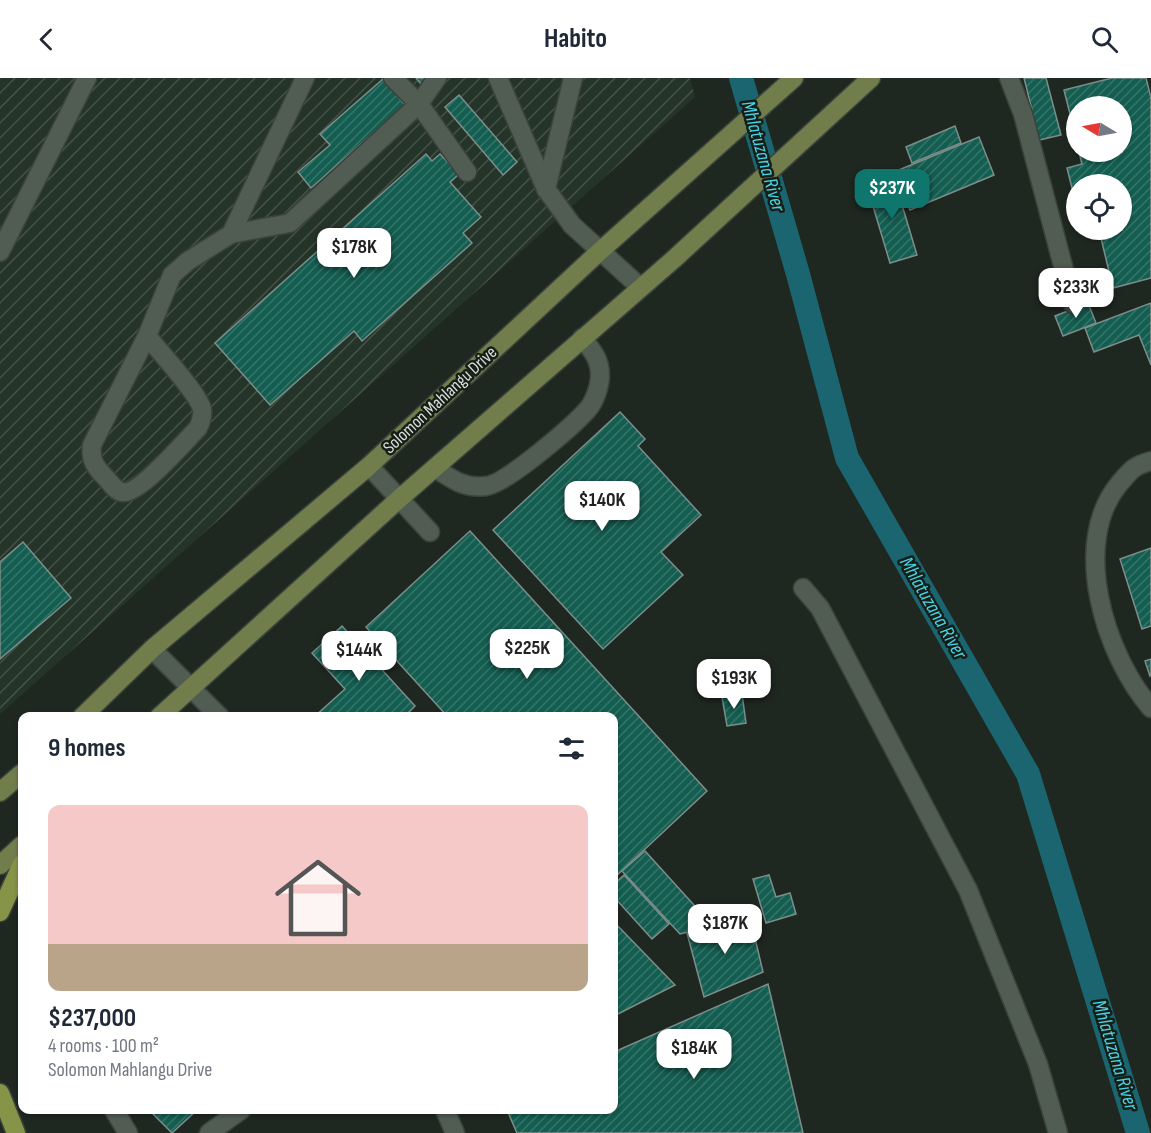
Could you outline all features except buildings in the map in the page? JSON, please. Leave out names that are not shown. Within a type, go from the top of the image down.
[{"type":"highway","points":[[0,912],[18,873]]},
{"type":"highway","points":[[0,1093],[16,1133]]},
{"type":"main road","name":"Solomon Mahlangu Drive","points":[[87,712],[152,649],[369,466],[599,252],[794,78]]},
{"type":"main road","points":[[164,712],[399,499],[665,266],[871,78]]},
{"type":"main road","points":[[0,792],[18,776]]},
{"type":"main road","points":[[0,865],[18,849]]},
{"type":"lane","points":[[0,252],[87,78]]},
{"type":"lane","points":[[231,234],[305,78]]},
{"type":"lane","points":[[393,78],[419,104],[467,172]]},
{"type":"lane","points":[[147,336],[194,396],[201,408],[202,419],[198,428],[145,481],[132,492],[123,492],[116,489],[93,462],[92,445],[147,336],[172,275],[188,261],[231,234],[290,223],[419,104],[437,78]]},
{"type":"lane","points":[[498,78],[546,189],[572,225],[640,287]]},
{"type":"lane","points":[[546,189],[573,78]]},
{"type":"lane","points":[[1010,78],[1023,114],[1073,304]]},
{"type":"lane","points":[[435,468],[457,482],[472,487],[488,486],[506,479],[589,408],[601,376],[598,358],[582,338]]},
{"type":"lane","points":[[1151,461],[1134,466],[1108,497],[1095,531],[1095,574],[1096,585],[1114,646],[1141,697],[1151,708]]},
{"type":"lane","points":[[369,466],[430,532]]},
{"type":"lane","points":[[803,588],[820,608],[968,891],[1038,1064],[1058,1133]]},
{"type":"lane","points":[[152,649],[215,712]]},
{"type":"lane","points":[[116,1114],[128,1133]]},
{"type":"lane","points":[[209,1133],[235,1114]]},
{"type":"lane","points":[[447,1114],[455,1133]]},
{"type":"shaded area","points":[[0,78],[690,78],[695,97],[0,714]]},
{"type":"waterway","name":"Mhlatuzana River","points":[[741,78],[798,274],[847,458],[1028,774],[1138,1133]]}]
